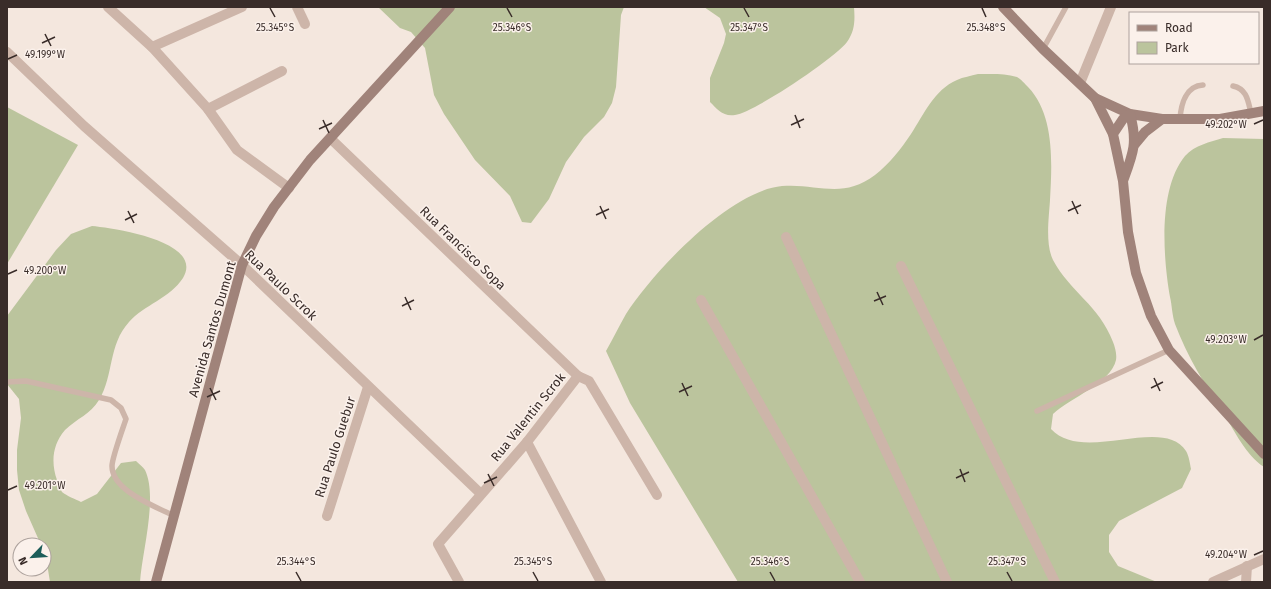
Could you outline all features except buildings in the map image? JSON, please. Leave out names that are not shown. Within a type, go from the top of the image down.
[{"type":"main road","name":"Avenida Santos Dumont","points":[[156,582],[242,265],[256,236],[310,160],[331,140],[450,7]]},
{"type":"main road","points":[[1003,7],[1043,49],[1096,98],[1130,114],[1162,119],[1180,119],[1220,118],[1264,111]]},
{"type":"main road","points":[[1096,98],[1113,134],[1123,182],[1128,232],[1136,273],[1151,316],[1169,350],[1264,454]]},
{"type":"main road","points":[[1113,134],[1119,124],[1130,114]]},
{"type":"main road","points":[[1123,182],[1135,144],[1134,129],[1130,114]]},
{"type":"main road","points":[[1135,144],[1145,132],[1162,119]]},
{"type":"street","points":[[108,7],[152,47],[208,109],[237,150],[289,188]]},
{"type":"street","points":[[152,47],[242,7]]},
{"type":"street","points":[[297,7],[305,24]]},
{"type":"street","points":[[1080,83],[1110,7]]},
{"type":"street","name":"Rua Paulo Scrok","points":[[7,52],[84,126],[242,265],[480,493]]},
{"type":"street","points":[[208,109],[282,71]]},
{"type":"street","name":"Rua Francisco Sopa","points":[[331,140],[578,376],[589,381],[657,495]]},
{"type":"street","points":[[786,237],[947,582]]},
{"type":"street","points":[[901,266],[1055,582]]},
{"type":"street","points":[[701,300],[860,582]]},
{"type":"street","name":"Rua Valentin Scrok","points":[[459,582],[438,544],[480,493],[528,442],[578,376]]},
{"type":"street","name":"Rua Paulo Guebur","points":[[327,516],[368,387]]},
{"type":"street","points":[[528,442],[601,582]]},
{"type":"street","points":[[1212,582],[1264,559]]},
{"type":"street","points":[[1246,582],[1247,566]]},
{"type":"lane","points":[[1043,49],[1066,7]]},
{"type":"lane","points":[[1180,119],[1181,107],[1191,89],[1196,86],[1202,86]]},
{"type":"lane","points":[[1233,86],[1241,88],[1246,93],[1251,113]]},
{"type":"lane","points":[[1037,410],[1169,350]]},
{"type":"lane","points":[[7,382],[26,381],[111,400],[121,408],[126,418],[112,466],[116,479],[125,490],[174,516]]},
{"type":"green space","points":[[378,7],[624,7],[621,15],[616,87],[612,103],[604,117],[584,137],[566,162],[549,199],[531,223],[522,222],[510,196],[475,160],[444,114],[434,95],[425,48],[411,32],[400,28]]},
{"type":"green space","points":[[704,7],[854,7],[854,25],[852,34],[840,50],[812,71],[759,105],[745,112],[735,115],[727,115],[721,112],[710,102],[710,78],[726,34],[720,18]]},
{"type":"green space","points":[[978,74],[1002,74],[1017,77],[1037,98],[1043,111],[1050,140],[1051,186],[1048,238],[1051,254],[1060,271],[1100,318],[1107,329],[1116,351],[1116,360],[1113,368],[1089,390],[1053,414],[1051,429],[1065,439],[1082,442],[1102,442],[1142,437],[1160,437],[1175,441],[1186,451],[1188,455],[1191,469],[1182,488],[1119,521],[1109,535],[1109,552],[1118,566],[1157,582],[738,582],[630,403],[606,351],[626,314],[654,277],[694,236],[716,218],[739,202],[761,191],[782,186],[840,189],[863,183],[880,171],[894,156],[911,134],[930,103],[942,90],[949,84],[959,79]]},
{"type":"green space","points":[[7,107],[78,145],[7,264]]},
{"type":"green space","points":[[1223,138],[1264,139],[1264,467],[1246,450],[1241,443],[1191,359],[1175,324],[1168,281],[1165,224],[1170,186],[1176,170],[1185,156],[1193,149],[1203,144]]},
{"type":"green space","points":[[92,226],[136,234],[154,239],[169,246],[181,255],[186,265],[183,278],[178,285],[135,316],[122,331],[114,350],[104,390],[99,400],[88,413],[65,430],[57,442],[54,454],[53,461],[55,474],[61,491],[81,502],[97,494],[121,463],[136,461],[145,470],[149,481],[150,509],[140,582],[50,582],[49,577],[52,577],[52,537],[37,537],[19,490],[17,450],[21,418],[19,399],[7,384],[7,316],[56,250],[71,234]]}]
